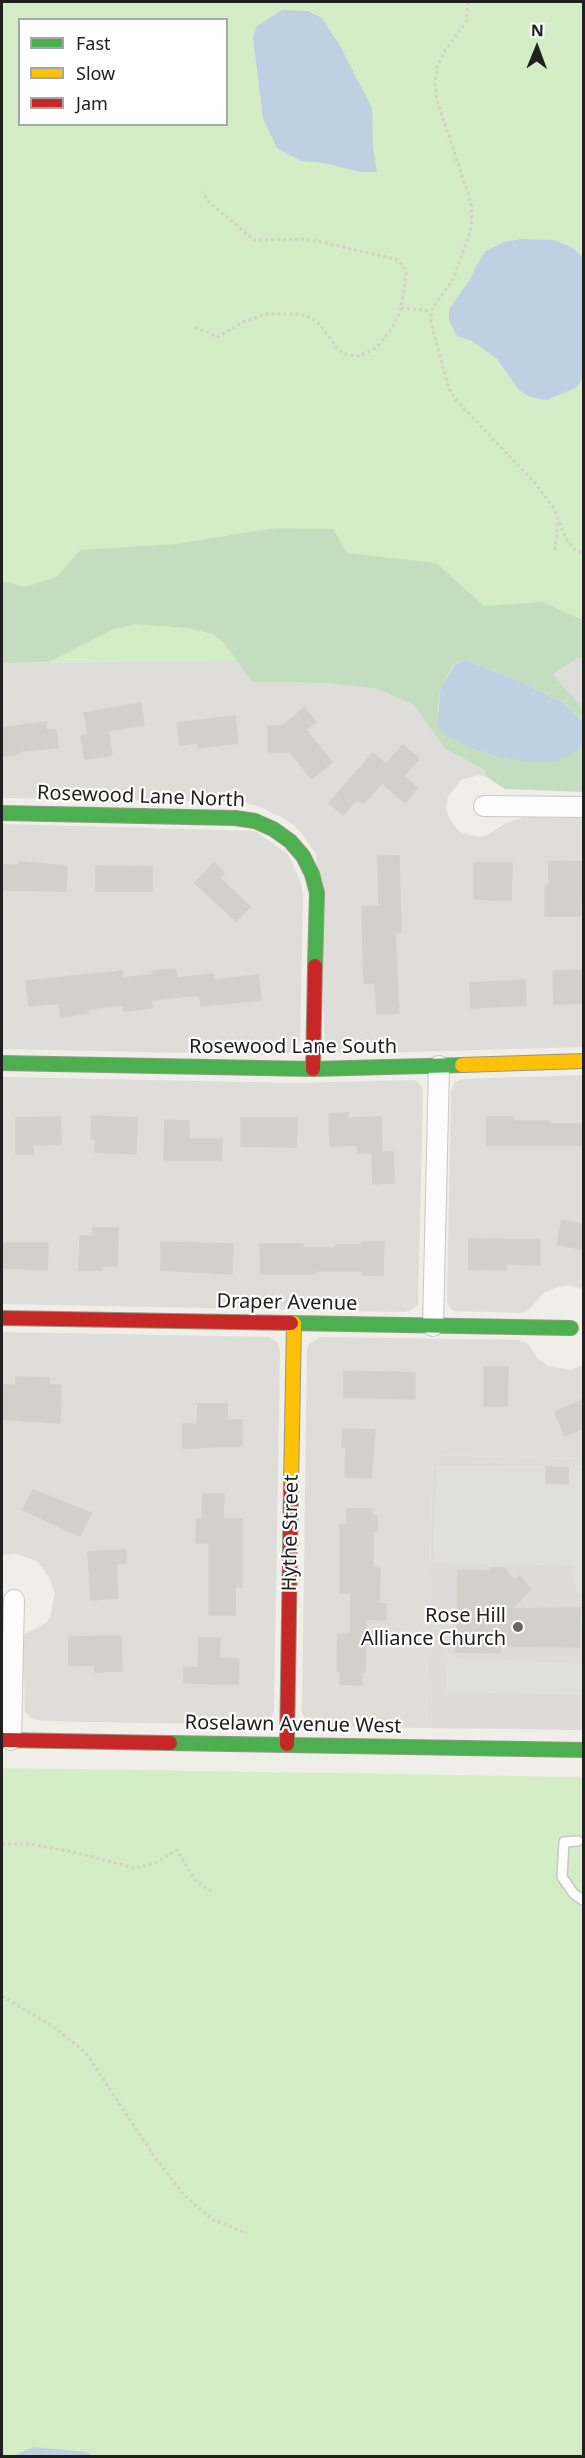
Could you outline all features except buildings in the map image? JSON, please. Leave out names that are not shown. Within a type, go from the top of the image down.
[{"type":"street","points":[[484,806],[584,807]]},
{"type":"street","name":"Rosewood Lane North","points":[[2,813],[235,818],[264,825],[290,841],[303,856],[312,874],[317,893],[313,1069]]},
{"type":"street","name":"Rosewood Lane South","points":[[2,1063],[313,1069],[584,1061]]},
{"type":"street","points":[[433,1326],[439,1065]]},
{"type":"street","name":"Draper Avenue","points":[[2,1318],[571,1328]]},
{"type":"street","name":"Hythe Street","points":[[287,1744],[294,1323]]},
{"type":"street","points":[[6,1740],[14,1600]]},
{"type":"street","name":"Roselawn Avenue West","points":[[6,1740],[584,1750]]},
{"type":"lane","points":[[578,1841],[564,1842],[562,1877],[574,1894],[584,1901]]},
{"type":"path","points":[[468,2],[466,22],[445,51],[437,67],[435,84],[437,101],[471,202],[471,220],[469,236],[453,279],[431,311],[431,323],[449,389],[456,400],[533,481],[553,507],[566,539],[575,550],[584,554]]},
{"type":"path","points":[[195,327],[218,337],[243,322],[266,314],[297,314],[310,317],[319,324],[338,349],[347,355],[358,356],[376,348],[392,328],[401,308],[406,272],[403,265],[394,259],[322,242],[254,240],[209,202],[203,192]]},
{"type":"path","points":[[401,308],[431,311]]},
{"type":"path","points":[[555,550],[558,520]]},
{"type":"path","points":[[2,1844],[29,1844],[68,1851],[134,1868],[153,1864],[177,1850],[195,1880],[211,1891]]},
{"type":"path","points":[[2,1996],[55,2028],[86,2053],[154,2156],[183,2194],[213,2220],[247,2233]]},
{"type":"shaded area","points":[[578,658],[583,658],[583,709],[553,674]]},
{"type":"shaded area","points":[[237,661],[252,682],[326,683],[378,689],[414,705],[445,749],[485,770],[487,777],[478,775],[461,780],[448,797],[446,808],[449,818],[462,833],[480,837],[488,835],[508,822],[525,817],[583,817],[583,1047],[334,1053],[325,1041],[316,854],[301,832],[287,820],[258,806],[241,802],[2,798],[2,663]]},
{"type":"shaded area","points":[[2,824],[255,831],[288,854],[301,883],[303,894],[298,1047],[286,1055],[2,1049]]},
{"type":"shaded area","points":[[583,1075],[583,1289],[568,1285],[555,1288],[543,1293],[530,1308],[522,1313],[454,1311],[449,1307],[447,1301],[451,1091],[455,1082],[461,1079]]},
{"type":"shaded area","points":[[2,1077],[296,1083],[416,1080],[422,1087],[423,1093],[418,1305],[405,1312],[2,1304]]},
{"type":"shaded area","points":[[2,1332],[269,1337],[278,1343],[280,1354],[274,1708],[273,1715],[266,1723],[252,1725],[43,1721],[31,1718],[25,1712],[23,1638],[25,1634],[46,1623],[50,1617],[55,1594],[49,1577],[37,1561],[16,1554],[2,1555]]},
{"type":"shaded area","points":[[320,1337],[519,1340],[528,1344],[539,1360],[548,1366],[570,1370],[583,1365],[583,1459],[433,1455],[426,1728],[319,1727],[311,1725],[302,1712],[307,1351],[309,1344]]},
{"type":"shaded area","points":[[433,1455],[583,1459],[583,1730],[426,1728]]},
{"type":"shaded area","points":[[583,1465],[583,1593],[577,1594],[572,1566],[433,1562],[436,1466]]},
{"type":"shaded area","points":[[447,1651],[457,1658],[583,1664],[583,1695],[446,1692]]},
{"type":"green space","points":[[2,2],[583,2],[583,658],[2,663]]},
{"type":"green space","points":[[276,528],[333,529],[347,553],[436,563],[484,606],[542,602],[583,620],[583,658],[578,658],[553,674],[583,709],[583,722],[564,703],[519,681],[465,660],[453,665],[440,690],[438,712],[577,751],[583,744],[583,792],[505,789],[487,777],[485,770],[445,749],[414,705],[378,689],[326,683],[252,682],[225,644],[213,634],[188,628],[136,624],[111,630],[49,662],[2,663],[2,581],[25,587],[57,577],[80,550],[176,544]]},
{"type":"green space","points":[[2,1768],[583,1777],[583,2456],[2,2456]]},
{"type":"water","points":[[282,10],[308,11],[322,18],[339,44],[372,108],[373,147],[377,172],[361,172],[324,163],[301,161],[277,148],[263,118],[253,37],[257,26]]},
{"type":"water","points":[[521,239],[554,240],[573,248],[583,258],[583,378],[576,388],[546,400],[530,397],[519,390],[497,359],[472,341],[457,336],[449,321],[449,309],[469,281],[486,251],[504,242]]},
{"type":"water","points":[[465,660],[519,681],[564,703],[583,722],[583,744],[577,751],[558,761],[531,762],[500,757],[466,746],[441,732],[438,724],[440,690],[454,665]]},
{"type":"water","points":[[33,2447],[86,2452],[95,2456],[13,2456]]},
{"type":"traffic: fast","points":[[2,813],[235,818],[255,821],[273,829],[290,841],[303,856],[312,874],[317,893],[315,966]]},
{"type":"traffic: fast","points":[[2,1063],[313,1069],[462,1065]]},
{"type":"traffic: fast","points":[[291,1323],[571,1328]]},
{"type":"traffic: fast","points":[[170,1743],[584,1750]]},
{"type":"traffic: slow","points":[[462,1065],[584,1061]]},
{"type":"traffic: slow","points":[[291,1485],[294,1323]]},
{"type":"traffic: jam","points":[[313,1069],[315,966]]},
{"type":"traffic: jam","points":[[2,1318],[291,1323]]},
{"type":"traffic: jam","points":[[287,1744],[291,1485]]},
{"type":"traffic: jam","points":[[2,1740],[170,1743]]},
{"type":"place","name":"Rose Hill Alliance Church","points":[[518,1627]]}]
